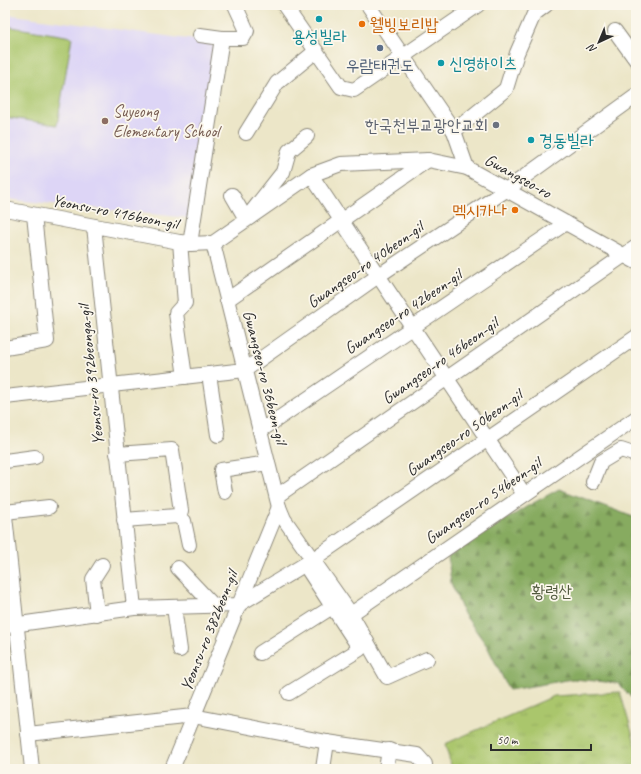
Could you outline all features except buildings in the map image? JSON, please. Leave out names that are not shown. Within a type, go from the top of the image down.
[{"type":"street","points":[[200,35],[222,38],[243,38],[247,31],[235,5]]},
{"type":"street","points":[[284,5],[341,87],[354,90],[478,5]]},
{"type":"street","name":"Gwangseo-ro","points":[[368,5],[454,131],[467,168],[630,259]]},
{"type":"street","points":[[454,131],[506,89],[517,53],[534,14],[546,5]]},
{"type":"street","points":[[614,31],[636,60]]},
{"type":"street","name":"Yeonsu-ro 416beon-gil","points":[[185,243],[222,38]]},
{"type":"street","points":[[246,133],[277,83],[316,52]]},
{"type":"street","name":"Gwangseo-ro 40beon-gil","points":[[245,370],[378,276],[506,190],[636,96]]},
{"type":"street","points":[[246,219],[283,172],[289,151],[307,136]]},
{"type":"street","points":[[213,243],[311,176],[341,164],[428,160],[467,168]]},
{"type":"street","name":"Gwangseo-ro 36beon-gil","points":[[228,300],[428,160]]},
{"type":"street","points":[[311,176],[524,494]]},
{"type":"street","points":[[232,196],[246,219]]},
{"type":"street","name":"Yeonsu-ro 416beon-gil","points":[[5,209],[185,243],[213,243]]},
{"type":"street","name":"Yeonsu-ro 416beon-gil","points":[[5,348],[47,341],[34,215]]},
{"type":"street","name":"Gwangseo-ro 42beon-gil","points":[[260,431],[566,223]]},
{"type":"street","name":"Yeonsu-ro 392beonga-gil","points":[[94,226],[134,608]]},
{"type":"street","points":[[185,243],[185,303],[176,313],[185,377]]},
{"type":"street","name":"Gwangseo-ro 36beon-gil","points":[[213,243],[278,502],[284,519],[309,562],[351,614],[387,677],[427,659]]},
{"type":"street","name":"Gwangseo-ro 46beon-gil","points":[[278,502],[446,378],[630,259],[636,247]]},
{"type":"street","name":"Gwangseo-ro 50beon-gil","points":[[238,605],[309,562],[636,337]]},
{"type":"street","points":[[5,397],[245,370]]},
{"type":"street","points":[[209,374],[218,435]]},
{"type":"street","name":"Gwangseo-ro 54beon-gil","points":[[351,614],[636,418]]},
{"type":"street","points":[[117,454],[172,450],[181,511]]},
{"type":"street","points":[[593,482],[602,462],[621,450],[636,455]]},
{"type":"street","points":[[5,461],[36,457]]},
{"type":"street","name":"Gwangseo-ro 36beon-gil","points":[[225,492],[221,470],[268,463]]},
{"type":"street","name":"Yeonsu-ro 382beon-gil","points":[[172,769],[278,502]]},
{"type":"street","points":[[5,512],[49,506]]},
{"type":"street","points":[[5,516],[11,626],[32,769]]},
{"type":"street","points":[[124,520],[177,516],[184,521],[189,545]]},
{"type":"street","points":[[289,693],[360,649],[332,607],[309,562]]},
{"type":"street","points":[[97,614],[93,579],[102,565]]},
{"type":"street","points":[[178,568],[214,606]]},
{"type":"street","points":[[11,626],[134,608],[238,605]]},
{"type":"street","points":[[174,607],[180,650]]},
{"type":"street","points":[[260,653],[332,607]]},
{"type":"street","points":[[28,734],[194,716],[327,742],[417,755],[426,764],[425,769]]},
{"type":"street","points":[[323,769],[327,742]]},
{"type":"street","points":[[386,769],[389,750]]},
{"type":"shaded area","name":"Suyeong Elementary School","points":[[5,14],[217,43],[190,218],[5,199]]},
{"type":"green space","points":[[5,26],[72,37],[57,125],[5,117]]},
{"type":"green space","name":"황령산","points":[[559,489],[636,518],[636,702],[617,683],[573,679],[509,690],[487,646],[464,614],[451,583],[448,556],[526,507]]},
{"type":"green space","points":[[620,692],[636,746],[636,769],[452,769],[445,744],[554,696]]},
{"type":"place","name":"용성빌라","points":[[319,19]]},
{"type":"place","name":"웰빙보리밥","points":[[362,24]]},
{"type":"place","name":"우람태권도","points":[[380,48]]},
{"type":"place","name":"신영하이츠","points":[[441,63]]},
{"type":"place","name":"Suyeong Elementary School","points":[[105,121]]},
{"type":"place","name":"한국천부교광안교회","points":[[496,125]]},
{"type":"place","name":"경동빌라","points":[[531,140]]},
{"type":"place","name":"멕시카나","points":[[515,210]]}]
